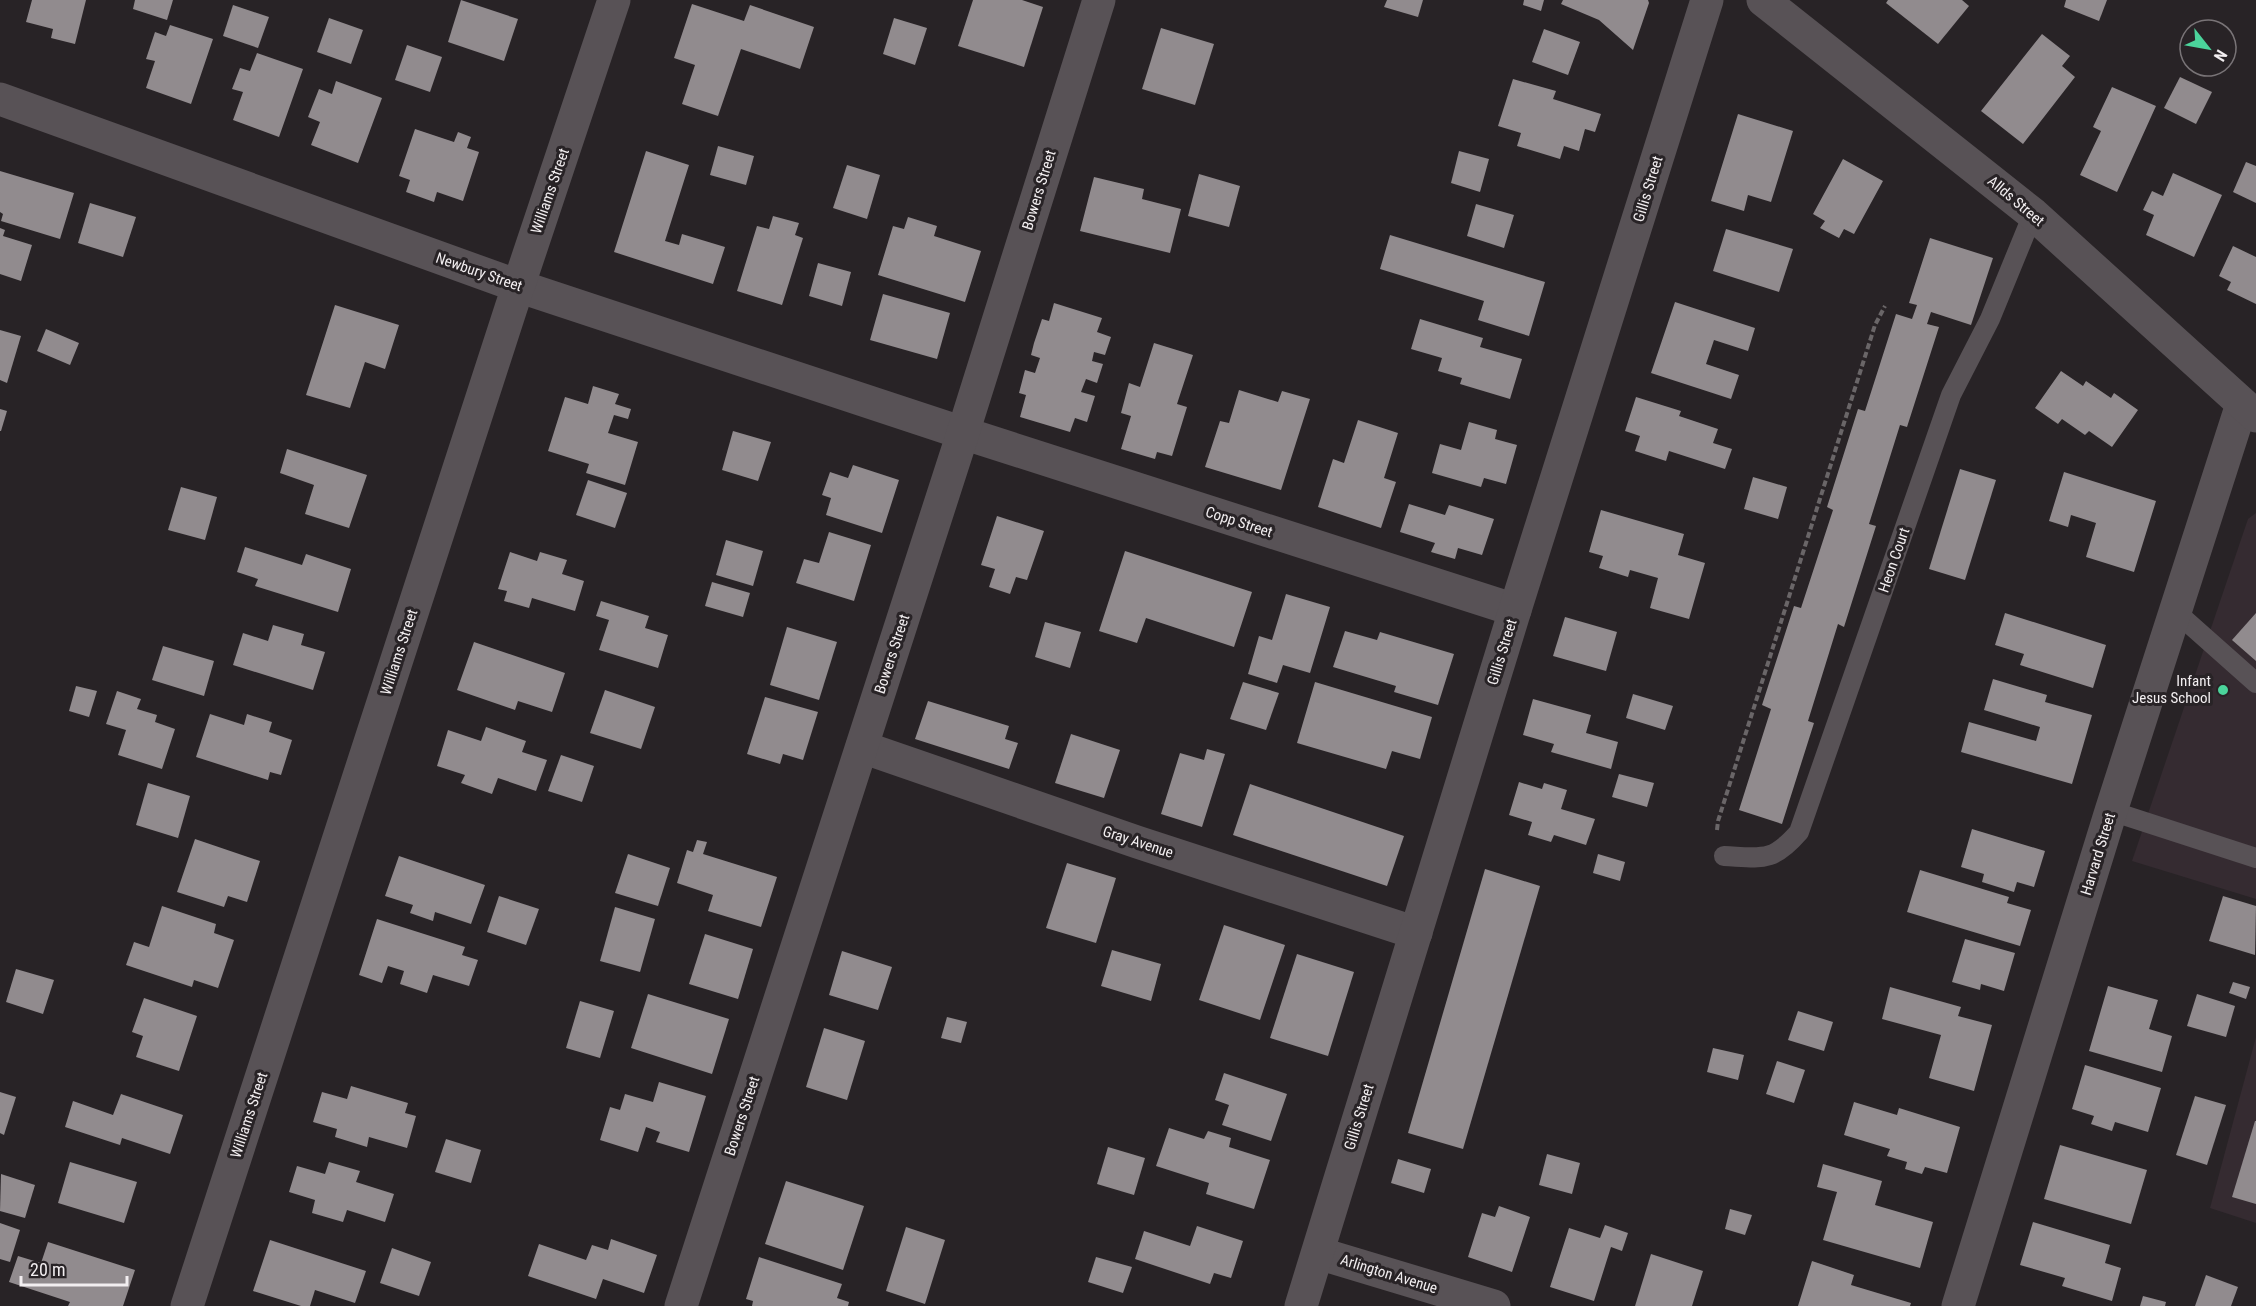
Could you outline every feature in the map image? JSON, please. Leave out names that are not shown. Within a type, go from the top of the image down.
[{"type":"street","name":"Williams Street","points":[[186,1306],[518,286],[614,0]]},
{"type":"street","name":"Bowers Street","points":[[681,1306],[963,433],[1099,0]]},
{"type":"street","name":"Gillis Street","points":[[1301,1306],[1515,610],[1707,0]]},
{"type":"street","name":"Allds Street","points":[[1763,0],[2033,214],[2249,410]]},
{"type":"street","name":"Newbury Street","points":[[0,99],[518,286],[963,433]]},
{"type":"street","name":"Harvard Street","points":[[1958,1306],[2175,611],[2249,410]]},
{"type":"street","name":"Copp Street","points":[[963,433],[1515,610]]},
{"type":"street","name":"Gray Avenue","points":[[862,747],[1137,842],[1416,933]]},
{"type":"street","name":"Arlington Avenue","points":[[1317,1253],[1494,1306]]},
{"type":"lane","name":"Heon Court","points":[[1724,856],[1765,858],[1784,850],[1799,832],[1952,395],[1990,319],[2033,214]]},
{"type":"lane","points":[[2175,611],[2256,683]]},
{"type":"lane","points":[[2111,811],[2256,858]]},
{"type":"path","points":[[1724,856],[1716,839],[1718,821],[1875,325],[1885,306]]},
{"type":"shaded area","name":"Infant Jesus School","points":[[2256,513],[2256,899],[2132,861],[2248,519]]},
{"type":"shaded area","points":[[2256,1037],[2256,1223],[2210,1208]]},
{"type":"building","points":[[32,0],[86,0],[75,44],[51,38],[53,29],[26,22]]},
{"type":"building","points":[[135,0],[173,0],[167,20],[133,9]]},
{"type":"building","points":[[461,0],[518,19],[504,61],[448,42]]},
{"type":"building","points":[[973,0],[1022,0],[1043,7],[1024,67],[958,46]]},
{"type":"building","points":[[1387,0],[1423,0],[1418,17],[1384,7]]},
{"type":"building","points":[[1524,0],[1544,0],[1541,11],[1523,5]]},
{"type":"building","points":[[1563,0],[1648,0],[1649,3],[1633,50],[1599,20],[1561,4]]},
{"type":"building","points":[[1888,0],[1962,0],[1969,6],[1938,44],[1886,3]]},
{"type":"building","points":[[2066,0],[2107,0],[2099,21],[2064,7]]},
{"type":"building","points":[[692,4],[744,21],[750,5],[814,27],[800,69],[741,49],[718,116],[682,104],[695,65],[674,58]]},
{"type":"building","points":[[233,5],[269,17],[258,48],[223,36]]},
{"type":"building","points":[[329,18],[363,30],[351,64],[317,52]]},
{"type":"building","points":[[894,18],[927,28],[915,65],[883,54]]},
{"type":"building","points":[[170,25],[213,39],[191,104],[146,88],[155,61],[146,59],[155,32],[166,36]]},
{"type":"building","points":[[1161,28],[1214,44],[1195,105],[1142,89]]},
{"type":"building","points":[[1544,29],[1580,42],[1568,75],[1532,62]]},
{"type":"building","points":[[2042,34],[2070,56],[2062,66],[2075,77],[2023,144],[1981,111]]},
{"type":"building","points":[[407,45],[442,57],[430,92],[395,80]]},
{"type":"building","points":[[257,53],[303,69],[279,137],[233,120],[243,92],[232,89],[240,68],[250,71]]},
{"type":"building","points":[[2179,78],[2212,92],[2196,124],[2164,108]]},
{"type":"building","points":[[1513,79],[1556,91],[1553,99],[1601,114],[1595,132],[1585,129],[1579,151],[1564,146],[1560,159],[1517,146],[1521,133],[1498,126]]},
{"type":"building","points":[[336,81],[382,98],[358,163],[311,145],[320,122],[308,117],[319,89],[332,94]]},
{"type":"building","points":[[2112,87],[2156,106],[2117,192],[2080,175],[2101,131],[2093,127]]},
{"type":"building","points":[[1738,114],[1793,131],[1771,202],[1748,195],[1744,211],[1711,201]]},
{"type":"building","points":[[415,129],[454,142],[458,132],[471,137],[467,148],[479,152],[463,201],[437,192],[434,202],[406,192],[410,180],[399,176]]},
{"type":"building","points":[[718,146],[754,156],[746,185],[710,175]]},
{"type":"building","points":[[646,151],[689,165],[665,241],[679,245],[682,234],[725,247],[713,284],[614,252]]},
{"type":"building","points":[[1459,151],[1489,159],[1480,192],[1451,183]]},
{"type":"building","points":[[1843,159],[1883,181],[1854,234],[1844,229],[1839,238],[1820,228],[1825,221],[1813,214]]},
{"type":"building","points":[[2246,162],[2256,166],[2256,203],[2233,192]]},
{"type":"building","points":[[847,165],[880,175],[867,219],[833,208]]},
{"type":"building","points":[[0,171],[74,193],[60,239],[1,221],[3,214],[0,212]]},
{"type":"building","points":[[2173,173],[2222,195],[2194,257],[2146,235],[2154,215],[2143,210],[2152,191],[2163,196]]},
{"type":"building","points":[[1199,174],[1240,186],[1229,227],[1188,216]]},
{"type":"building","points":[[1094,177],[1144,189],[1142,199],[1181,209],[1170,253],[1080,231]]},
{"type":"building","points":[[90,203],[136,217],[123,257],[78,243]]},
{"type":"building","points":[[1476,204],[1514,215],[1504,248],[1467,236]]},
{"type":"building","points":[[773,216],[799,223],[795,235],[803,238],[782,305],[737,291],[757,226],[769,229]]},
{"type":"building","points":[[908,217],[937,226],[934,236],[981,251],[965,302],[878,275],[893,226],[904,229]]},
{"type":"building","points":[[0,228],[5,230],[3,236],[32,245],[21,281],[0,274]]},
{"type":"building","points":[[1726,229],[1793,249],[1779,292],[1713,271]]},
{"type":"building","points":[[1390,235],[1545,282],[1529,336],[1478,320],[1484,301],[1380,269]]},
{"type":"building","points":[[1930,238],[1993,258],[1971,325],[1931,312],[1927,324],[1939,327],[1907,427],[1900,425],[1869,524],[1876,526],[1844,627],[1838,624],[1808,721],[1814,723],[1782,824],[1739,810],[1771,709],[1762,705],[1794,606],[1801,608],[1833,510],[1827,507],[1858,409],[1865,411],[1896,314],[1912,319],[1917,305],[1909,303]]},
{"type":"building","points":[[2233,246],[2256,257],[2256,304],[2227,290],[2231,282],[2219,276]]},
{"type":"building","points":[[818,263],[851,272],[842,306],[809,296]]},
{"type":"building","points":[[883,294],[950,313],[937,359],[870,340]]},
{"type":"building","points":[[1675,302],[1755,328],[1748,351],[1714,340],[1706,364],[1739,375],[1731,399],[1651,373]]},
{"type":"building","points":[[1054,303],[1102,318],[1097,332],[1111,337],[1105,355],[1094,352],[1092,361],[1103,364],[1097,383],[1086,379],[1081,392],[1095,396],[1087,422],[1075,418],[1070,432],[1020,417],[1026,395],[1019,393],[1025,370],[1035,373],[1040,358],[1031,355],[1034,343],[1042,319],[1049,321]]},
{"type":"building","points":[[335,305],[399,325],[385,369],[365,362],[350,408],[306,395]]},
{"type":"building","points":[[1420,319],[1483,338],[1480,347],[1522,359],[1510,399],[1460,384],[1462,378],[1438,371],[1442,358],[1411,349]]},
{"type":"building","points":[[46,329],[79,343],[70,365],[37,351]]},
{"type":"building","points":[[0,330],[21,336],[7,383],[0,380]]},
{"type":"building","points":[[1154,343],[1193,355],[1177,404],[1187,407],[1172,456],[1157,452],[1155,459],[1121,449],[1131,416],[1121,413],[1129,383],[1140,387]]},
{"type":"building","points":[[2061,371],[2083,386],[2086,381],[2111,398],[2114,393],[2138,410],[2112,447],[2089,431],[2085,435],[2062,419],[2058,424],[2035,408]]},
{"type":"building","points":[[593,386],[619,394],[615,404],[631,409],[628,419],[614,415],[608,433],[638,442],[625,485],[586,473],[589,464],[548,451],[565,397],[588,404]]},
{"type":"building","points":[[1239,390],[1278,402],[1282,391],[1310,399],[1281,490],[1205,467],[1220,421],[1229,423]]},
{"type":"building","points":[[1636,397],[1681,411],[1679,416],[1718,429],[1713,443],[1732,449],[1725,469],[1669,451],[1666,461],[1635,451],[1640,436],[1625,431]]},
{"type":"building","points":[[0,409],[7,411],[1,431],[0,431]]},
{"type":"building","points":[[1358,420],[1398,433],[1384,478],[1396,482],[1381,528],[1318,507],[1333,459],[1344,463]]},
{"type":"building","points":[[1469,422],[1497,430],[1495,439],[1517,445],[1506,484],[1484,478],[1481,487],[1432,473],[1440,444],[1461,450]]},
{"type":"building","points":[[733,431],[771,442],[758,481],[722,470]]},
{"type":"building","points":[[287,449],[367,475],[349,528],[305,514],[314,485],[280,473]]},
{"type":"building","points":[[853,465],[899,480],[882,533],[826,515],[831,498],[822,495],[830,472],[848,478]]},
{"type":"building","points":[[1960,469],[1996,480],[1965,580],[1929,569]]},
{"type":"building","points":[[2064,472],[2156,501],[2134,572],[2086,557],[2096,523],[2071,515],[2068,527],[2049,521]]},
{"type":"building","points":[[1753,477],[1787,487],[1778,519],[1744,509]]},
{"type":"building","points":[[588,480],[627,493],[615,528],[576,515]]},
{"type":"building","points":[[181,487],[217,497],[205,540],[168,530]]},
{"type":"building","points":[[1409,504],[1445,515],[1449,505],[1494,519],[1482,555],[1458,548],[1455,559],[1431,552],[1435,543],[1400,532]]},
{"type":"building","points":[[1601,510],[1684,534],[1678,555],[1705,563],[1689,619],[1650,608],[1658,578],[1630,570],[1628,577],[1599,568],[1603,556],[1589,552]]},
{"type":"building","points":[[997,516],[1044,531],[1027,580],[1016,577],[1010,594],[989,587],[995,569],[981,565]]},
{"type":"building","points":[[829,532],[871,545],[854,601],[796,583],[804,559],[819,563]]},
{"type":"building","points":[[726,540],[763,551],[753,586],[716,575]]},
{"type":"building","points":[[245,547],[302,565],[306,554],[351,569],[338,612],[255,586],[258,579],[237,572]]},
{"type":"building","points":[[1125,551],[1252,592],[1234,647],[1146,618],[1137,643],[1099,631]]},
{"type":"building","points":[[510,552],[537,561],[540,552],[567,560],[562,574],[584,581],[575,611],[532,598],[529,608],[504,601],[507,591],[498,589]]},
{"type":"building","points":[[712,582],[750,593],[743,617],[705,606]]},
{"type":"building","points":[[1286,594],[1330,607],[1310,673],[1283,665],[1277,683],[1248,674],[1259,636],[1272,640]]},
{"type":"building","points":[[601,601],[649,616],[645,628],[668,635],[658,668],[599,650],[609,620],[596,616]]},
{"type":"building","points":[[2005,613],[2106,645],[2093,688],[2020,665],[2024,654],[1995,645]]},
{"type":"building","points":[[2256,613],[2256,661],[2232,640]]},
{"type":"building","points":[[1565,617],[1617,632],[1606,671],[1553,656]]},
{"type":"building","points":[[1045,622],[1081,632],[1070,668],[1035,657]]},
{"type":"building","points":[[273,625],[304,634],[301,645],[325,652],[313,690],[233,665],[243,633],[268,641]]},
{"type":"building","points":[[787,627],[837,642],[819,700],[770,685]]},
{"type":"building","points":[[1345,631],[1377,640],[1380,632],[1454,654],[1438,705],[1394,692],[1396,686],[1333,667]]},
{"type":"building","points":[[474,642],[565,673],[552,712],[518,701],[515,710],[457,690]]},
{"type":"building","points":[[163,646],[214,661],[204,696],[152,680]]},
{"type":"building","points":[[1993,679],[2047,695],[2045,702],[2092,715],[2072,784],[1961,752],[1969,722],[2036,741],[2040,727],[1984,710]]},
{"type":"building","points":[[1243,682],[1279,693],[1266,730],[1230,719]]},
{"type":"building","points":[[1315,682],[1432,717],[1420,759],[1392,751],[1386,769],[1297,743]]},
{"type":"building","points":[[76,686],[97,691],[89,717],[69,711]]},
{"type":"building","points":[[605,690],[655,707],[641,749],[590,733]]},
{"type":"building","points":[[117,691],[141,699],[137,709],[157,715],[155,722],[175,729],[162,769],[118,755],[126,730],[106,724]]},
{"type":"building","points":[[1633,694],[1673,706],[1665,730],[1626,718]]},
{"type":"building","points":[[765,697],[818,712],[803,760],[783,754],[780,764],[747,754]]},
{"type":"building","points":[[1533,699],[1591,715],[1586,733],[1618,742],[1611,769],[1551,752],[1554,744],[1523,735]]},
{"type":"building","points":[[928,701],[1009,726],[1005,739],[1018,743],[1009,769],[915,739]]},
{"type":"building","points":[[210,714],[244,725],[247,714],[272,722],[269,732],[292,740],[281,775],[270,772],[268,780],[196,757]]},
{"type":"building","points":[[486,727],[526,741],[522,752],[547,760],[536,791],[498,778],[492,794],[461,783],[465,775],[437,766],[448,730],[481,741]]},
{"type":"building","points":[[1071,734],[1120,750],[1104,798],[1055,783]]},
{"type":"building","points":[[1207,749],[1225,754],[1202,827],[1161,814],[1180,753],[1204,760]]},
{"type":"building","points":[[561,755],[594,766],[582,802],[548,791]]},
{"type":"building","points":[[1619,774],[1654,783],[1647,807],[1612,797]]},
{"type":"building","points":[[1519,782],[1542,789],[1544,783],[1567,790],[1561,809],[1595,819],[1586,845],[1554,835],[1551,842],[1528,835],[1532,822],[1509,815]]},
{"type":"building","points":[[148,783],[190,796],[178,838],[136,825]]},
{"type":"building","points":[[1250,784],[1404,836],[1387,886],[1233,835]]},
{"type":"building","points":[[1972,829],[2045,851],[2034,887],[2017,882],[2014,892],[1982,882],[1984,874],[1961,867]]},
{"type":"building","points":[[195,839],[260,861],[247,902],[228,896],[224,907],[177,892]]},
{"type":"building","points":[[697,840],[707,842],[703,854],[777,877],[761,927],[708,911],[713,895],[677,883],[687,850],[693,852]]},
{"type":"building","points":[[628,854],[670,868],[658,906],[615,893]]},
{"type":"building","points":[[1598,854],[1625,862],[1620,881],[1593,873]]},
{"type":"building","points":[[399,856],[485,885],[471,924],[435,912],[433,921],[410,913],[413,905],[385,896]]},
{"type":"building","points":[[1067,863],[1116,878],[1096,943],[1046,928]]},
{"type":"building","points":[[1485,869],[1540,886],[1463,1149],[1408,1133]]},
{"type":"building","points":[[1920,870],[2009,897],[2007,903],[2031,910],[2020,946],[1907,912]]},
{"type":"building","points":[[499,896],[539,909],[526,945],[487,932]]},
{"type":"building","points":[[2223,896],[2256,906],[2255,955],[2209,941]]},
{"type":"building","points":[[162,906],[216,924],[214,933],[234,940],[218,988],[194,980],[192,987],[126,965],[134,942],[149,947]]},
{"type":"building","points":[[615,907],[655,919],[640,972],[600,961]]},
{"type":"building","points":[[377,919],[465,947],[462,955],[478,960],[469,986],[433,975],[427,993],[400,984],[404,971],[388,966],[382,983],[359,975]]},
{"type":"building","points":[[1224,925],[1285,945],[1260,1020],[1199,1000]]},
{"type":"building","points":[[705,934],[753,949],[738,999],[689,984]]},
{"type":"building","points":[[1965,939],[2015,953],[2004,991],[1981,984],[1980,990],[1952,982]]},
{"type":"building","points":[[1112,950],[1161,964],[1151,1001],[1101,986]]},
{"type":"building","points":[[842,951],[892,967],[878,1010],[829,995]]},
{"type":"building","points":[[1297,954],[1354,972],[1328,1056],[1270,1038]]},
{"type":"building","points":[[16,969],[54,980],[43,1014],[6,1002]]},
{"type":"building","points":[[2233,982],[2250,987],[2246,999],[2229,993]]},
{"type":"building","points":[[2108,986],[2158,1000],[2149,1029],[2172,1036],[2162,1072],[2089,1051]]},
{"type":"building","points":[[1890,987],[1961,1007],[1958,1016],[1992,1025],[1974,1091],[1929,1078],[1941,1035],[1882,1019]]},
{"type":"building","points":[[648,994],[729,1019],[712,1074],[631,1048]]},
{"type":"building","points":[[2197,994],[2235,1006],[2226,1037],[2187,1026]]},
{"type":"building","points":[[144,998],[197,1016],[179,1071],[136,1057],[143,1036],[132,1032]]},
{"type":"building","points":[[580,1001],[614,1011],[600,1058],[566,1048]]},
{"type":"building","points":[[1798,1011],[1833,1022],[1824,1051],[1788,1040]]},
{"type":"building","points":[[947,1017],[967,1022],[961,1043],[941,1038]]},
{"type":"building","points":[[824,1028],[865,1041],[847,1100],[806,1087]]},
{"type":"building","points":[[1713,1048],[1744,1055],[1738,1080],[1707,1072]]},
{"type":"building","points":[[1777,1061],[1805,1070],[1794,1103],[1766,1094]]},
{"type":"building","points":[[2085,1065],[2161,1088],[2148,1132],[2115,1122],[2112,1131],[2091,1124],[2094,1116],[2072,1109]]},
{"type":"building","points":[[1224,1073],[1287,1094],[1271,1141],[1222,1125],[1229,1105],[1215,1100]]},
{"type":"building","points":[[659,1082],[706,1096],[689,1152],[656,1142],[660,1132],[646,1127],[638,1152],[600,1140],[610,1107],[620,1110],[625,1094],[653,1102]]},
{"type":"building","points":[[351,1086],[408,1103],[405,1113],[416,1116],[407,1148],[369,1137],[367,1147],[335,1137],[337,1129],[313,1122],[322,1092],[347,1099]]},
{"type":"building","points":[[0,1092],[16,1097],[4,1135],[0,1133]]},
{"type":"building","points":[[121,1094],[183,1115],[170,1154],[122,1138],[120,1145],[65,1127],[73,1101],[113,1115]]},
{"type":"building","points":[[2195,1096],[2226,1105],[2207,1165],[2176,1155]]},
{"type":"building","points":[[1854,1102],[1897,1115],[1899,1108],[1960,1127],[1947,1173],[1925,1167],[1922,1174],[1905,1169],[1907,1162],[1887,1156],[1890,1149],[1844,1135]]},
{"type":"building","points":[[2256,1121],[2256,1204],[2232,1197]]},
{"type":"building","points":[[1169,1128],[1204,1139],[1208,1131],[1231,1138],[1229,1147],[1270,1160],[1254,1209],[1206,1194],[1209,1183],[1156,1166]]},
{"type":"building","points":[[446,1139],[481,1150],[471,1183],[435,1172]]},
{"type":"building","points":[[2060,1145],[2147,1170],[2131,1224],[2044,1199]]},
{"type":"building","points":[[1108,1147],[1145,1158],[1134,1195],[1097,1184]]},
{"type":"building","points":[[1547,1154],[1580,1163],[1572,1194],[1539,1185]]},
{"type":"building","points":[[1398,1159],[1431,1169],[1424,1193],[1391,1183]]},
{"type":"building","points":[[70,1162],[137,1182],[124,1223],[58,1203]]},
{"type":"building","points":[[329,1162],[360,1171],[356,1182],[394,1194],[385,1222],[347,1210],[343,1222],[312,1213],[315,1200],[289,1192],[297,1166],[325,1174]]},
{"type":"building","points":[[1823,1164],[1882,1181],[1875,1205],[1933,1222],[1920,1268],[1823,1240],[1837,1192],[1817,1187]]},
{"type":"building","points":[[1,1174],[35,1185],[25,1218],[0,1211]]},
{"type":"building","points":[[786,1181],[864,1206],[843,1270],[765,1244]]},
{"type":"building","points":[[1499,1206],[1530,1217],[1512,1272],[1468,1257],[1482,1213],[1495,1217]]},
{"type":"building","points":[[1730,1209],[1752,1215],[1745,1235],[1725,1229]]},
{"type":"building","points":[[2033,1222],[2110,1245],[2105,1263],[2121,1268],[2112,1301],[2062,1286],[2065,1278],[2020,1265]]},
{"type":"building","points":[[0,1223],[20,1230],[10,1262],[0,1259]]},
{"type":"building","points":[[1605,1225],[1628,1233],[1622,1251],[1611,1247],[1594,1301],[1550,1287],[1569,1228],[1600,1238]]},
{"type":"building","points":[[1197,1226],[1243,1241],[1231,1278],[1214,1273],[1210,1284],[1135,1259],[1144,1231],[1190,1246]]},
{"type":"building","points":[[906,1227],[945,1240],[925,1304],[886,1291]]},
{"type":"building","points":[[611,1239],[657,1255],[644,1293],[603,1279],[596,1299],[528,1276],[539,1244],[586,1260],[592,1245],[608,1250]]},
{"type":"building","points":[[270,1240],[366,1271],[355,1303],[315,1290],[310,1306],[301,1306],[253,1291]]},
{"type":"building","points":[[48,1242],[135,1270],[123,1306],[68,1306],[70,1302],[9,1282],[18,1256],[41,1263]]},
{"type":"building","points":[[392,1248],[431,1262],[419,1296],[380,1283]]},
{"type":"building","points":[[1651,1254],[1703,1271],[1692,1306],[1635,1306]]},
{"type":"building","points":[[759,1257],[842,1284],[837,1298],[849,1302],[848,1306],[752,1306],[753,1301],[746,1299]]},
{"type":"building","points":[[1096,1257],[1132,1267],[1123,1293],[1088,1282]]},
{"type":"building","points":[[1812,1261],[1854,1275],[1851,1285],[1911,1303],[1910,1306],[1798,1306]]},
{"type":"building","points":[[2206,1275],[2238,1287],[2231,1306],[2195,1306]]},
{"type":"building","points":[[2143,1296],[2166,1302],[2165,1306],[2140,1306]]},
{"type":"place","name":"Infant Jesus School","points":[[2223,690]]}]
